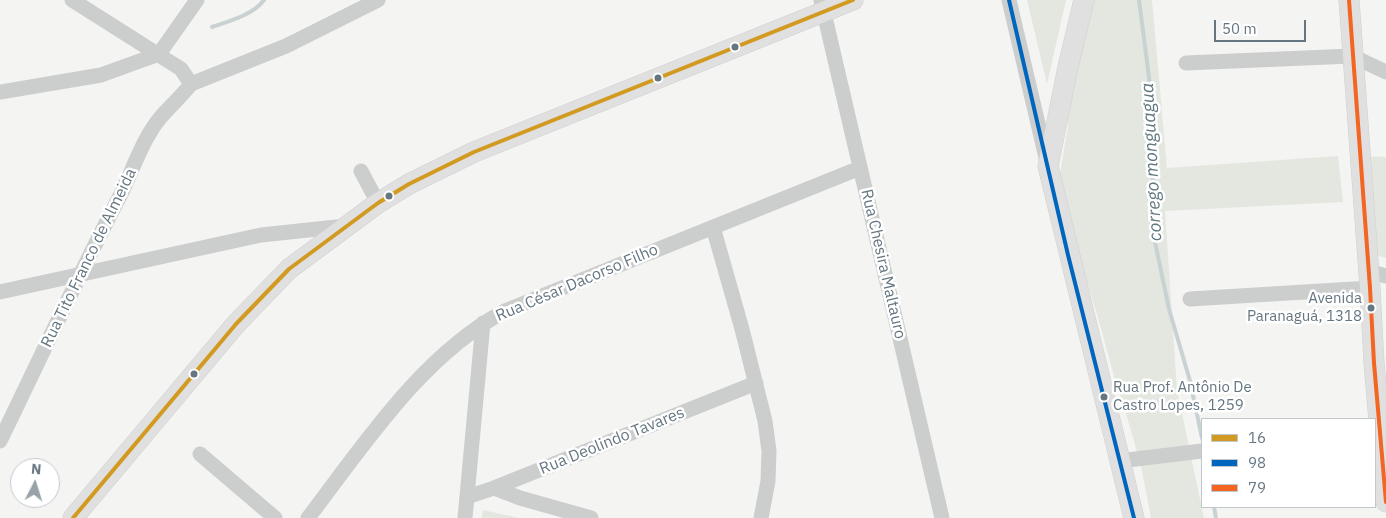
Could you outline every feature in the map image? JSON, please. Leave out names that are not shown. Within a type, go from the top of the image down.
[{"type":"main road","points":[[73,518],[236,324],[289,269],[378,203],[409,184],[474,152],[823,5],[853,0]]},
{"type":"main road","points":[[1084,0],[1048,166],[1134,518]]},
{"type":"main road","points":[[1349,0],[1352,56],[1375,279],[1377,437],[1384,466],[1386,502]]},
{"type":"street","points":[[72,0],[181,69],[191,84],[286,46],[378,0]]},
{"type":"street","points":[[0,92],[101,75],[159,54],[197,0]]},
{"type":"street","points":[[1010,0],[1048,166]]},
{"type":"street","name":"Rua Chesira Maltauro","points":[[823,5],[942,518]]},
{"type":"street","points":[[1186,63],[1352,56],[1386,72]]},
{"type":"street","name":"Rua Tito Franco de Almeida","points":[[0,441],[79,275],[125,187],[144,144],[160,119],[180,99],[191,84]]},
{"type":"street","name":"Rua César Dacorso Filho","points":[[308,518],[402,397],[431,366],[454,345],[483,323],[505,311],[860,168]]},
{"type":"street","points":[[361,171],[378,203]]},
{"type":"street","points":[[0,292],[261,235],[346,226]]},
{"type":"street","points":[[713,227],[765,421],[769,451],[768,480],[761,518]]},
{"type":"street","points":[[1190,299],[1375,279]]},
{"type":"street","points":[[465,518],[483,323]]},
{"type":"street","name":"Rua Deolindo Tavares","points":[[467,497],[494,488],[756,383]]},
{"type":"street","points":[[1119,461],[1197,452]]},
{"type":"street","points":[[200,454],[275,518]]},
{"type":"street","points":[[494,488],[520,498],[591,518]]},
{"type":"shaded area","points":[[1027,0],[1066,0],[1047,84]]},
{"type":"shaded area","points":[[1093,0],[1152,0],[1167,168],[1338,156],[1343,202],[1165,211],[1177,390],[1204,518],[1151,518],[1141,466],[1097,314],[1067,220],[1060,174],[1068,126],[1068,98]]},
{"type":"shaded area","points":[[1363,156],[1386,157],[1386,258],[1372,254]]},
{"type":"shaded area","points":[[483,510],[519,518],[482,518]]},
{"type":"waterway","points":[[212,27],[247,14],[264,0]]},
{"type":"waterway","name":"corrego monguagua","points":[[1139,0],[1150,85],[1154,148],[1151,223],[1169,309],[1190,381],[1201,433]]},
{"type":"waterway","name":"corrego monguagua","points":[[1214,508],[1216,518]]},
{"type":"transit line","name":"16","points":[[73,518],[236,324],[289,269],[378,203],[409,184],[474,152],[853,0]]},
{"type":"transit line","name":"98","points":[[1009,0],[1068,255],[1134,518]]},
{"type":"transit line","name":"79","points":[[1349,0],[1374,363],[1386,502]]},
{"type":"place","name":"Avenida Paranaguá, 1318","points":[[1371,308]]},
{"type":"place","name":"Rua Prof. Antônio De Castro Lopes, 1259","points":[[1104,397]]}]
